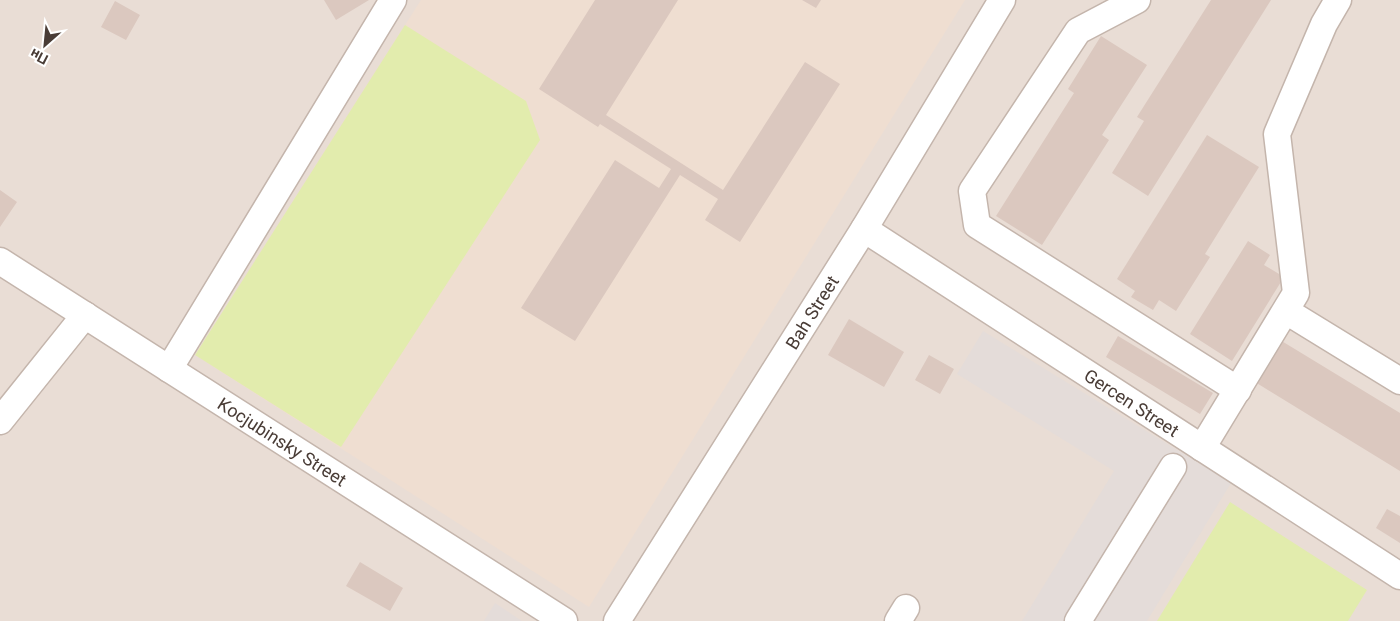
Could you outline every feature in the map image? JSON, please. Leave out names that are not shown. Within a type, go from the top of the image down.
[{"type":"street","points":[[169,369],[393,0]]},
{"type":"street","name":"Bah Street","points":[[617,621],[864,229],[1002,0]]},
{"type":"street","points":[[1137,0],[1078,30],[972,191],[977,225],[1238,390]]},
{"type":"street","points":[[1202,448],[1296,293],[1277,134],[1323,12],[1338,0]]},
{"type":"street","name":"Gercen Street","points":[[864,229],[1400,576]]},
{"type":"street","name":"Kocjubinsky Street","points":[[0,261],[564,621]]},
{"type":"street","points":[[1286,311],[1400,381]]},
{"type":"street","points":[[0,421],[85,315]]},
{"type":"street","points":[[1078,621],[1172,467]]},
{"type":"shaded area","points":[[0,0],[1400,0],[1400,621],[0,621]]},
{"type":"shaded area","points":[[421,0],[965,0],[589,607],[195,355]]},
{"type":"shaded area","points":[[983,331],[1231,483],[1147,621],[1022,621],[1114,471],[957,374]]},
{"type":"shaded area","points":[[495,603],[522,621],[484,621]]},
{"type":"green space","points":[[405,25],[526,101],[540,140],[341,447],[195,355]]},
{"type":"green space","points":[[1230,502],[1367,590],[1348,621],[1157,621]]},
{"type":"building","points":[[324,0],[369,0],[336,20]]},
{"type":"building","points":[[595,0],[678,0],[606,115],[723,190],[805,62],[840,84],[740,242],[705,220],[718,199],[680,175],[575,341],[521,308],[615,160],[659,188],[671,169],[600,124],[598,127],[539,89]]},
{"type":"building","points":[[802,0],[821,0],[816,8]]},
{"type":"building","points":[[1211,0],[1271,0],[1148,196],[1112,173],[1144,121],[1137,117]]},
{"type":"building","points":[[115,1],[140,15],[126,40],[101,27]]},
{"type":"building","points":[[1101,36],[1147,65],[1102,135],[1109,140],[1042,245],[996,216],[1074,93],[1068,89]]},
{"type":"building","points":[[1207,135],[1259,167],[1205,254],[1210,257],[1176,311],[1159,300],[1153,310],[1131,297],[1135,291],[1117,279]]},
{"type":"building","points":[[0,190],[17,202],[0,227]]},
{"type":"building","points":[[1248,241],[1270,255],[1264,265],[1284,277],[1232,361],[1190,334]]},
{"type":"building","points":[[849,319],[904,352],[884,387],[828,355]]},
{"type":"building","points":[[1118,336],[1213,393],[1200,414],[1106,357]]},
{"type":"building","points":[[1280,340],[1400,413],[1400,471],[1255,382]]},
{"type":"building","points":[[929,355],[954,369],[940,394],[915,380]]},
{"type":"building","points":[[1387,509],[1400,516],[1400,543],[1376,528]]},
{"type":"building","points":[[360,562],[403,588],[390,611],[346,586]]}]
